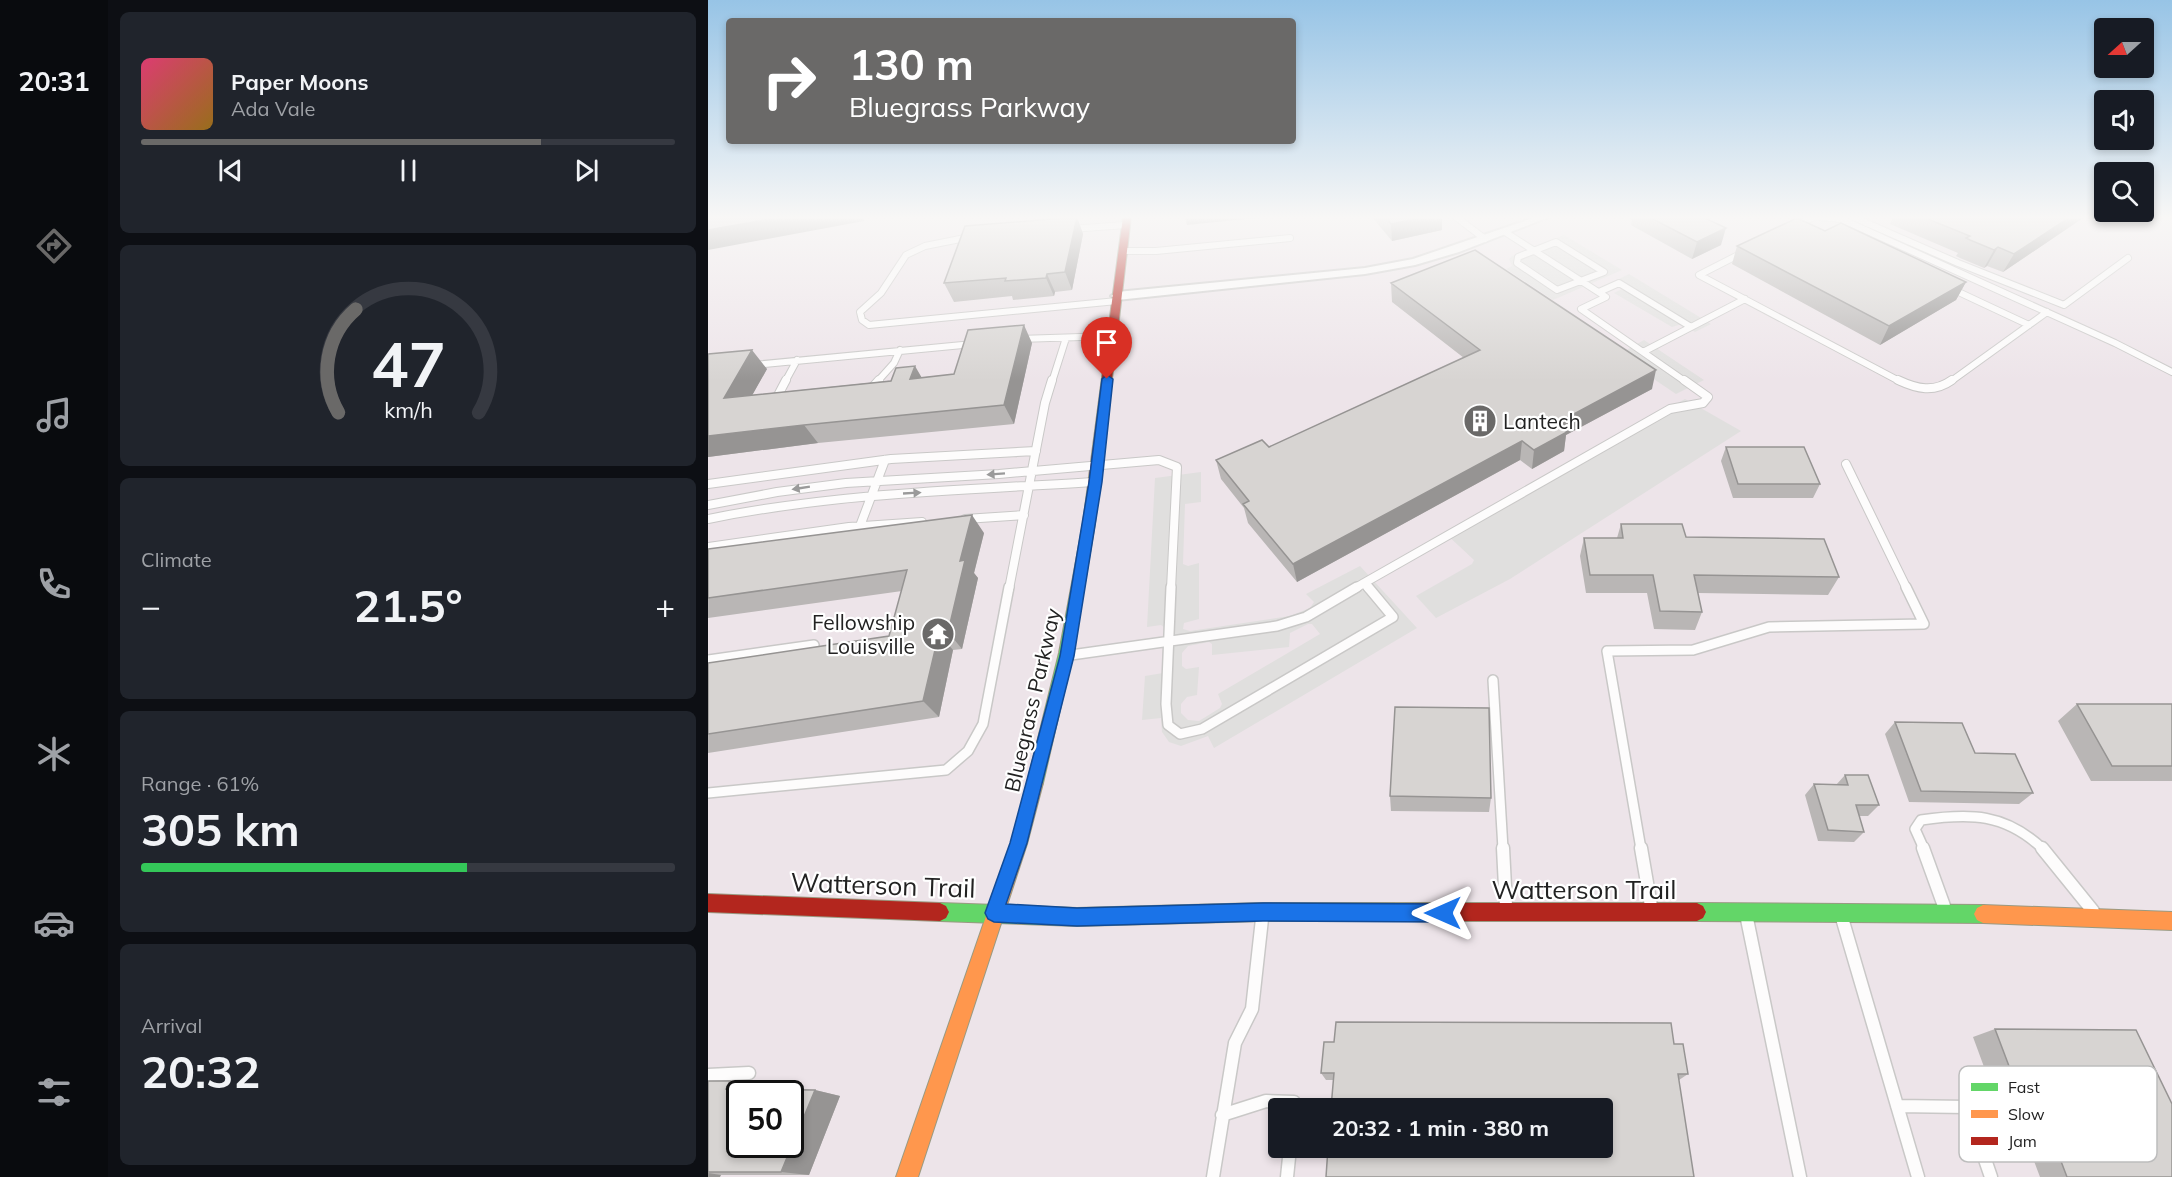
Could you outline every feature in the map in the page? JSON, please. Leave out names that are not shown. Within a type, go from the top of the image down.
[{"type":"street","name":"Bluegrass Parkway","points":[[907,1177],[1019,843],[1067,656],[1095,482],[1120,272]]},
{"type":"street","points":[[1117,299],[1365,272]]},
{"type":"street","name":"Watterson Trail","points":[[708,903],[1077,917],[1263,912],[1840,912],[1946,913],[2172,921]]},
{"type":"lane","points":[[895,272],[881,292],[860,312],[862,320],[868,324],[907,322],[1117,299]]},
{"type":"lane","points":[[1530,272],[1557,290],[1604,272]]},
{"type":"lane","points":[[1067,656],[1277,626],[1306,617],[1670,409],[1704,403],[1708,397],[1581,309],[1606,297],[1566,272]]},
{"type":"lane","points":[[1705,272],[1699,275],[1901,382],[1923,389],[1941,388],[2047,312]]},
{"type":"lane","points":[[1958,272],[2172,372]]},
{"type":"lane","points":[[1980,272],[2064,306],[2109,272]]},
{"type":"lane","points":[[1599,292],[1619,283],[1691,327]]},
{"type":"lane","points":[[1946,286],[2029,325]]},
{"type":"lane","points":[[1643,352],[1745,299]]},
{"type":"lane","points":[[1007,340],[1054,336],[1066,338],[1112,336]]},
{"type":"lane","points":[[708,793],[946,770],[968,751],[983,724],[1031,487],[1045,403],[1066,338]]},
{"type":"lane","points":[[741,366],[983,343]]},
{"type":"lane","points":[[860,392],[870,390],[894,363],[900,350]]},
{"type":"lane","points":[[785,400],[775,401],[797,360]]},
{"type":"lane","points":[[708,484],[885,460],[1036,451]]},
{"type":"lane","points":[[860,526],[885,460]]},
{"type":"lane","points":[[708,506],[812,487],[878,481],[1033,472],[1159,460],[1177,467],[1166,704],[1168,725],[1180,734],[1202,729],[1393,617],[1364,583]]},
{"type":"lane","points":[[1652,913],[1607,651],[1692,650],[1769,627],[1924,624],[1846,464]]},
{"type":"lane","points":[[708,519],[773,506],[871,495],[1095,482]]},
{"type":"lane","points":[[954,520],[1024,515]]},
{"type":"lane","points":[[708,547],[860,526],[930,521]]},
{"type":"lane","points":[[708,660],[814,645]]},
{"type":"lane","points":[[1493,680],[1506,913]]},
{"type":"lane","points":[[1946,913],[1929,861],[1915,829],[1921,820],[1966,815],[1991,818],[2026,833],[2055,861],[2099,918]]},
{"type":"lane","points":[[1213,1177],[1235,1043],[1252,1009],[1263,912]]},
{"type":"lane","points":[[1746,912],[1800,1177]]},
{"type":"lane","points":[[1840,912],[1918,1177]]},
{"type":"lane","points":[[708,1075],[749,1073]]},
{"type":"lane","points":[[1222,1115],[1268,1101]]},
{"type":"lane","points":[[1897,1106],[1959,1107]]},
{"type":"lane","points":[[1287,1177],[1289,1158]]},
{"type":"lane","points":[[1986,1162],[1991,1177]]},
{"type":"shaded area","points":[[708,272],[2172,272],[2172,1177],[708,1177]]},
{"type":"shaded area","points":[[1510,272],[1618,272],[1553,300]]},
{"type":"shaded area","points":[[1629,274],[1711,324],[1695,332],[1682,324],[1672,327],[1614,293],[1622,289],[1613,282]]},
{"type":"shaded area","points":[[1644,340],[1704,380],[1676,394],[1618,355]]},
{"type":"shaded area","points":[[1685,399],[1741,431],[1510,579],[1436,618],[1416,596],[1472,564],[1474,560],[1444,532]]},
{"type":"shaded area","points":[[1201,472],[1201,502],[1185,504],[1183,564],[1188,566],[1199,563],[1199,619],[1184,623],[1183,629],[1190,631],[1290,616],[1310,608],[1314,602],[1306,594],[1360,566],[1417,628],[1214,748],[1208,736],[1181,746],[1169,742],[1162,732],[1161,718],[1142,720],[1145,676],[1163,673],[1165,628],[1161,625],[1147,627],[1155,478]],"holes":[[[1312,624],[1320,634],[1218,694],[1222,704],[1220,708],[1199,721],[1188,720],[1181,713],[1181,704],[1187,697],[1197,695],[1199,667],[1186,669],[1182,666],[1182,653],[1188,646],[1209,642],[1212,644],[1212,655],[1289,647],[1290,633]]]},
{"type":"building","points":[[948,272],[1065,272],[1047,274],[1046,278],[1005,281],[1006,278],[944,283]]},
{"type":"building","name":"Lantech","points":[[1419,272],[1508,272],[1656,370],[1555,424],[1567,432],[1534,450],[1522,441],[1293,564],[1243,504],[1249,501],[1216,460],[1262,440],[1269,447],[1480,350],[1391,283]]},
{"type":"building","points":[[1786,272],[1945,272],[1966,282],[1889,326]]},
{"type":"building","points":[[1024,325],[1004,405],[708,436],[708,354],[752,350],[724,398],[891,381],[896,368],[915,366],[910,379],[954,374],[968,330]]},
{"type":"building","points":[[1726,447],[1804,447],[1820,484],[1738,484]]},
{"type":"building","name":"Fellowship Louisville","points":[[972,515],[960,561],[965,560],[948,632],[939,633],[923,701],[708,734],[708,663],[889,636],[907,570],[708,598],[708,549]]},
{"type":"building","points":[[1621,524],[1682,524],[1686,537],[1824,539],[1839,577],[1694,575],[1702,612],[1660,611],[1653,575],[1590,575],[1584,538],[1623,538]]},
{"type":"building","points":[[2077,704],[2172,704],[2172,766],[2112,766]]},
{"type":"building","points":[[1395,707],[1489,708],[1491,798],[1390,796]]},
{"type":"building","points":[[1895,722],[1962,723],[1975,753],[2015,754],[2033,793],[1921,791]]},
{"type":"building","points":[[1845,775],[1868,775],[1879,805],[1856,805],[1864,832],[1828,830],[1814,784],[1848,785]]},
{"type":"building","points":[[1336,1022],[1671,1023],[1674,1044],[1683,1044],[1688,1074],[1678,1074],[1694,1177],[1326,1177],[1327,1158],[1613,1158],[1613,1098],[1332,1098],[1334,1073],[1321,1073],[1324,1042],[1334,1042]]},
{"type":"building","points":[[1995,1029],[2136,1030],[2154,1066],[2009,1066]]},
{"type":"building","points":[[2157,1073],[2172,1104],[2172,1177],[2067,1177],[2061,1162],[2157,1162]]},
{"type":"building","points":[[708,1081],[726,1081],[726,1158],[787,1158],[781,1172],[708,1172]]},
{"type":"building","points":[[804,1090],[815,1090],[804,1117]]},
{"type":"traffic: fast","points":[[1035,783],[1066,653],[1089,523]]},
{"type":"traffic: fast","points":[[940,912],[1077,917],[1263,912],[1373,912]]},
{"type":"traffic: fast","points":[[1697,912],[1983,914]]},
{"type":"traffic: slow","points":[[907,1177],[1019,844],[1035,783]]},
{"type":"traffic: slow","points":[[1983,914],[2172,921]]},
{"type":"traffic: jam","points":[[1089,523],[1120,272]]},
{"type":"traffic: jam","points":[[708,903],[940,912]]},
{"type":"traffic: jam","points":[[1373,912],[1697,912]]},
{"type":"place","name":"Lantech","points":[[1480,421]]},
{"type":"place","name":"Fellowship Louisville","points":[[938,634]]},
{"type":"route","points":[[1107,379],[1095,482],[1067,656],[1019,843],[994,913],[1077,917],[1263,912],[1443,913]]}]
